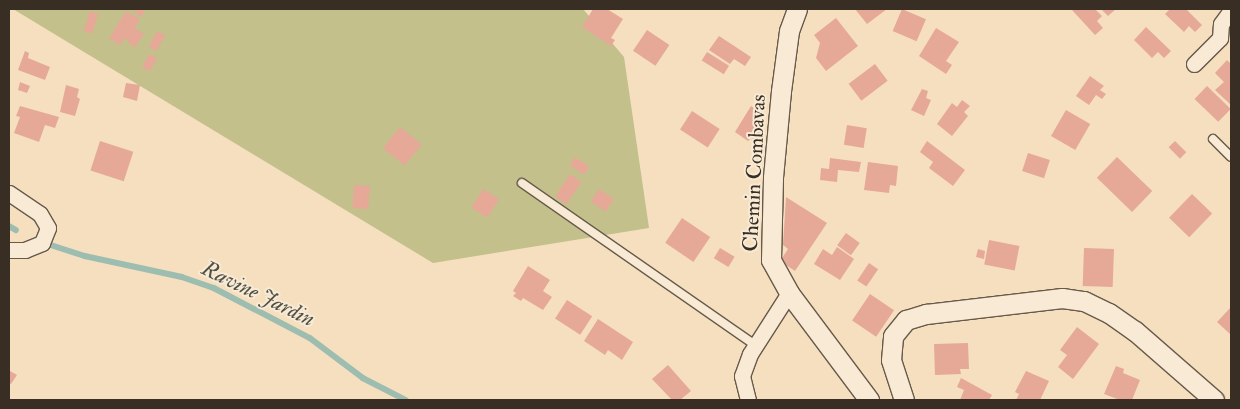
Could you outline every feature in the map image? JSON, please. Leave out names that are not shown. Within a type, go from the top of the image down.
[{"type":"street","name":"Chemin Combavas","points":[[797,9],[789,31],[773,178],[771,260],[789,293],[869,400]]},
{"type":"street","points":[[1194,64],[1220,38],[1221,24],[1231,10]]},
{"type":"street","points":[[9,193],[40,214],[48,228],[42,243],[25,250],[9,250]]},
{"type":"street","points":[[748,400],[742,376],[755,345],[789,293]]},
{"type":"street","points":[[904,400],[891,360],[893,336],[906,320],[926,314],[1062,298],[1084,301],[1110,313],[1135,331],[1214,400]]},
{"type":"lane","points":[[1213,139],[1231,157]]},
{"type":"lane","points":[[522,183],[755,345]]},
{"type":"shaded area","points":[[13,9],[583,9],[624,57],[649,228],[433,263]]},
{"type":"building","points":[[137,9],[146,9],[141,17],[134,12]]},
{"type":"building","points":[[593,9],[607,9],[623,19],[611,38],[615,40],[611,46],[582,27]]},
{"type":"building","points":[[855,9],[887,9],[867,24]]},
{"type":"building","points":[[902,9],[926,19],[917,41],[893,31]]},
{"type":"building","points":[[1095,9],[1102,16],[1097,21],[1103,28],[1095,35],[1072,10]]},
{"type":"building","points":[[1101,9],[1116,9],[1108,16]]},
{"type":"building","points":[[1170,9],[1186,9],[1202,25],[1195,32],[1189,26],[1184,32],[1165,14]]},
{"type":"building","points":[[90,11],[99,14],[92,34],[84,31]]},
{"type":"building","points":[[126,11],[140,19],[135,28],[144,34],[134,48],[125,38],[120,45],[109,38]]},
{"type":"building","points":[[836,18],[858,46],[826,71],[816,58],[820,43],[814,35]]},
{"type":"building","points":[[1146,27],[1171,51],[1164,58],[1158,52],[1152,58],[1134,40]]},
{"type":"building","points":[[936,28],[959,42],[946,61],[952,65],[946,74],[919,56]]},
{"type":"building","points":[[647,30],[669,45],[655,66],[633,51]]},
{"type":"building","points":[[157,31],[165,35],[157,51],[149,47]]},
{"type":"building","points":[[719,36],[751,57],[745,66],[734,59],[730,64],[709,50]]},
{"type":"building","points":[[25,51],[29,53],[28,58],[50,67],[45,80],[18,70]]},
{"type":"building","points":[[707,52],[729,66],[724,74],[702,60]]},
{"type":"building","points":[[149,54],[157,58],[150,71],[142,67]]},
{"type":"building","points":[[1227,60],[1231,64],[1231,105],[1215,90],[1224,82],[1215,73]]},
{"type":"building","points":[[875,64],[888,81],[861,101],[849,84]]},
{"type":"building","points":[[1090,76],[1104,86],[1100,90],[1106,94],[1102,99],[1096,95],[1089,105],[1076,96]]},
{"type":"building","points":[[20,82],[30,86],[27,93],[18,90]]},
{"type":"building","points":[[126,83],[140,85],[137,101],[123,97]]},
{"type":"building","points":[[66,85],[79,89],[77,97],[80,99],[75,116],[60,112]]},
{"type":"building","points":[[1207,86],[1231,109],[1218,122],[1194,99]]},
{"type":"building","points":[[922,89],[928,91],[926,98],[931,100],[924,116],[911,110]]},
{"type":"building","points":[[962,100],[970,106],[964,112],[968,116],[952,136],[937,124],[952,103],[957,107]]},
{"type":"building","points":[[20,106],[59,117],[55,128],[45,125],[39,142],[14,133],[20,117],[16,116]]},
{"type":"building","points":[[751,106],[765,115],[761,121],[765,124],[755,140],[751,138],[748,141],[735,132]]},
{"type":"building","points":[[1066,110],[1090,124],[1075,150],[1051,136]]},
{"type":"building","points":[[692,111],[720,129],[708,147],[680,129]]},
{"type":"building","points":[[847,125],[867,128],[864,148],[844,145]]},
{"type":"building","points":[[400,127],[422,145],[405,166],[383,148]]},
{"type":"building","points":[[100,141],[133,152],[124,181],[90,170]]},
{"type":"building","points":[[927,141],[965,170],[953,186],[929,168],[933,162],[920,152]]},
{"type":"building","points":[[1175,141],[1186,152],[1180,159],[1169,147]]},
{"type":"building","points":[[1028,153],[1050,160],[1044,178],[1022,171]]},
{"type":"building","points":[[575,157],[589,166],[584,175],[570,165]]},
{"type":"building","points":[[1117,157],[1152,191],[1132,212],[1097,178]]},
{"type":"building","points":[[830,158],[861,162],[859,172],[838,170],[837,182],[820,180],[821,168],[829,169]]},
{"type":"building","points":[[868,162],[898,166],[896,186],[890,185],[889,193],[864,190]]},
{"type":"building","points":[[570,174],[582,182],[567,204],[555,196]]},
{"type":"building","points":[[354,185],[370,186],[368,209],[352,208]]},
{"type":"building","points":[[483,189],[499,199],[487,218],[471,208]]},
{"type":"building","points":[[599,189],[614,199],[606,212],[591,201]]},
{"type":"building","points":[[1192,194],[1212,213],[1189,237],[1169,218]]},
{"type":"building","points":[[786,197],[827,223],[795,271],[780,261],[788,249],[783,245]]},
{"type":"building","points":[[682,218],[710,237],[693,262],[665,243]]},
{"type":"building","points":[[846,233],[860,243],[851,255],[837,245]]},
{"type":"building","points":[[989,240],[1019,246],[1015,270],[984,265]]},
{"type":"building","points":[[837,247],[854,259],[840,280],[814,264],[823,249],[832,255]]},
{"type":"building","points":[[720,248],[735,257],[728,267],[714,258]]},
{"type":"building","points":[[1084,248],[1114,249],[1113,287],[1083,286]]},
{"type":"building","points":[[978,249],[985,251],[984,259],[976,257]]},
{"type":"building","points":[[869,263],[878,269],[866,287],[857,280]]},
{"type":"building","points":[[528,266],[550,280],[543,291],[552,297],[543,310],[523,298],[521,301],[513,296],[516,293],[513,291]]},
{"type":"building","points":[[870,294],[894,310],[876,337],[852,321]]},
{"type":"building","points":[[567,300],[592,316],[580,335],[555,318]]},
{"type":"building","points":[[1231,307],[1231,335],[1217,322]]},
{"type":"building","points":[[598,319],[633,342],[622,360],[608,350],[605,355],[584,341]]},
{"type":"building","points":[[1077,327],[1099,344],[1073,379],[1058,367],[1067,355],[1060,350]]},
{"type":"building","points":[[968,343],[969,369],[960,369],[961,374],[935,375],[934,344]]},
{"type":"building","points":[[668,365],[691,391],[680,400],[672,400],[652,379]]},
{"type":"building","points":[[1116,366],[1124,369],[1123,373],[1140,380],[1132,400],[1120,400],[1104,394]]},
{"type":"building","points":[[10,371],[17,375],[11,384],[9,383]]},
{"type":"building","points":[[1026,371],[1049,381],[1040,400],[1016,400],[1019,394],[1015,392]]},
{"type":"building","points":[[961,378],[992,395],[989,400],[960,400],[964,390],[957,387]]},
{"type":"waterway","name":"Ravine Jardin","points":[[9,226],[16,230]]},
{"type":"waterway","name":"Ravine Jardin","points":[[51,245],[85,256],[182,277],[214,288],[310,338],[363,378],[406,400]]}]
